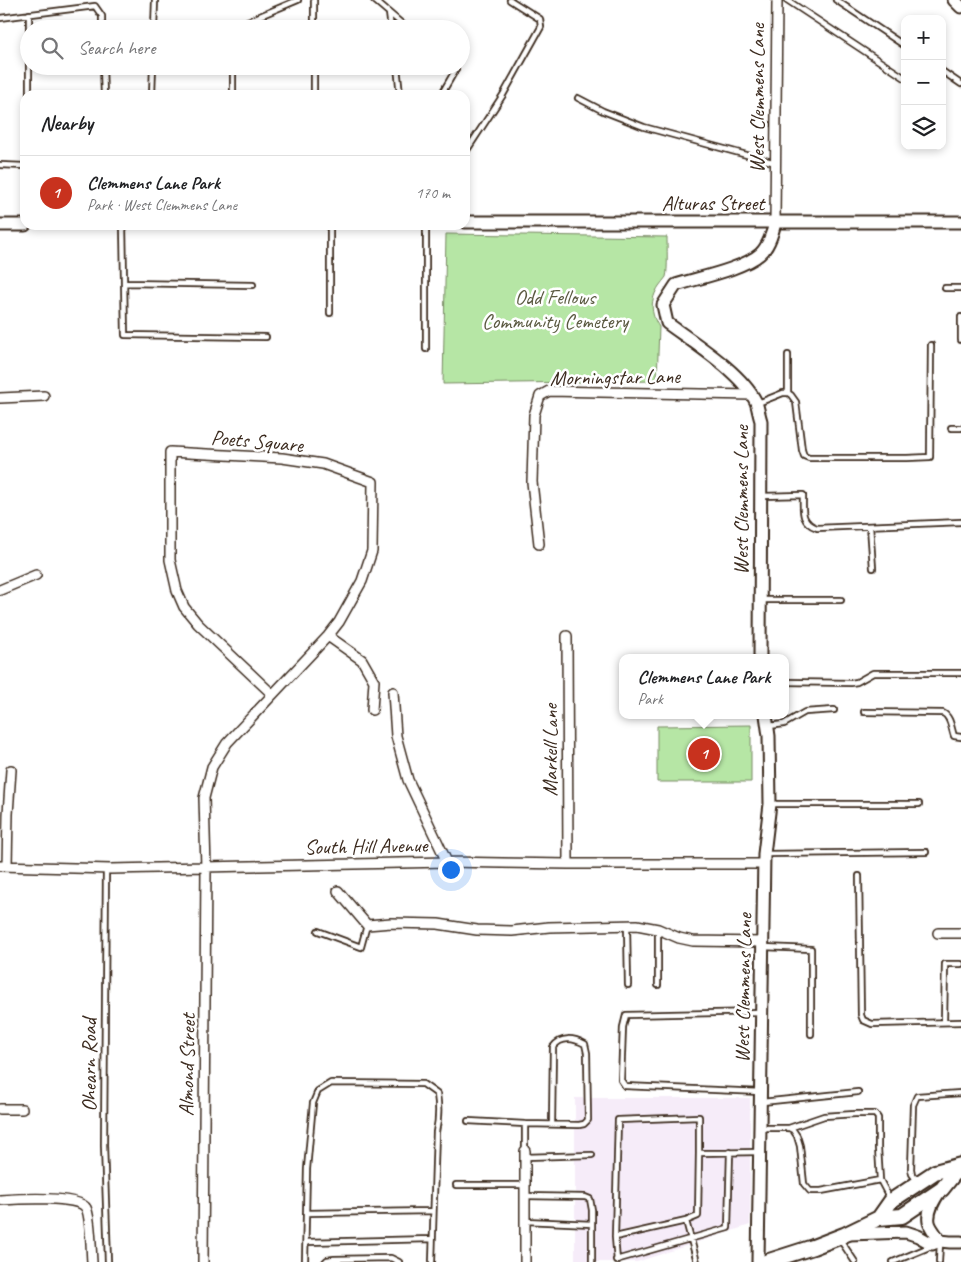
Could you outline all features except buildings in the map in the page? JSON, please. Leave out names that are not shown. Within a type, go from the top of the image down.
[{"type":"main road","points":[[880,1218],[891,1201],[935,1172],[961,1165]]},
{"type":"main road","points":[[766,1262],[813,1247],[880,1218],[902,1216],[942,1189],[961,1165]]},
{"type":"street","name":"West Clemmens Lane","points":[[760,654],[761,421],[754,399],[733,373],[667,323],[663,305],[676,285],[742,265],[761,253],[773,234],[775,222],[777,0]]},
{"type":"street","points":[[954,0],[961,7]]},
{"type":"street","name":"Alturas Street","points":[[470,222],[961,222]]},
{"type":"street","points":[[0,225],[20,225]]},
{"type":"street","name":"Morningstar Lane","points":[[539,544],[532,482],[534,415],[540,396],[549,391],[754,399]]},
{"type":"street","points":[[0,398],[44,396]]},
{"type":"street","name":"Poets Square","points":[[206,868],[204,798],[212,767],[227,743],[339,622],[362,581],[372,551],[373,482],[323,464],[282,458],[170,452],[170,560],[177,591],[184,607],[198,624],[272,694]]},
{"type":"street","points":[[0,590],[36,575]]},
{"type":"street","points":[[328,636],[362,660],[374,681],[372,710]]},
{"type":"street","name":"Markell Lane","points":[[568,636],[568,864]]},
{"type":"street","points":[[393,692],[396,736],[408,780],[447,862]]},
{"type":"street","name":"West Clemmens Lane","points":[[758,1262],[764,859],[770,804],[767,721]]},
{"type":"street","points":[[3,866],[12,770]]},
{"type":"street","name":"South Hill Avenue","points":[[3,866],[106,869],[447,862],[568,864],[764,859]]},
{"type":"street","name":"Almond Street","points":[[203,1262],[206,868]]},
{"type":"street","points":[[338,891],[367,924],[438,924],[477,930],[512,931],[549,927],[637,925],[658,929],[679,938],[693,941],[763,944]]},
{"type":"street","points":[[938,932],[961,933]]},
{"type":"street","points":[[0,1109],[22,1109]]},
{"type":"street","points":[[526,1154],[526,1262]]},
{"type":"street","points":[[936,1242],[929,1224],[929,1214],[935,1198],[942,1189]]},
{"type":"street","points":[[0,1200],[47,1199],[82,1203],[87,1209],[92,1262]]},
{"type":"street","points":[[841,1236],[906,1232],[936,1242],[961,1242]]},
{"type":"lane","points":[[154,20],[155,0]]},
{"type":"lane","points":[[250,20],[298,0]]},
{"type":"lane","points":[[314,0],[314,20]]},
{"type":"lane","points":[[374,0],[397,20]]},
{"type":"lane","points":[[470,145],[503,95],[540,27],[540,19],[510,0]]},
{"type":"lane","points":[[787,0],[901,75]]},
{"type":"lane","points":[[836,0],[901,43]]},
{"type":"lane","points":[[0,18],[95,6],[102,16],[102,20]]},
{"type":"lane","points":[[389,13],[390,20]]},
{"type":"lane","points":[[29,14],[29,20]]},
{"type":"lane","points":[[946,74],[961,84]]},
{"type":"lane","points":[[29,75],[29,90]]},
{"type":"lane","points":[[103,75],[104,90]]},
{"type":"lane","points":[[152,90],[153,75]]},
{"type":"lane","points":[[232,75],[233,90]]},
{"type":"lane","points":[[314,75],[314,90]]},
{"type":"lane","points":[[397,75],[399,90]]},
{"type":"lane","points":[[444,90],[453,75]]},
{"type":"lane","points":[[578,98],[603,111],[644,127],[776,163]]},
{"type":"lane","points":[[0,165],[20,166]]},
{"type":"lane","points":[[123,230],[125,335],[266,337]]},
{"type":"lane","points":[[330,230],[330,312]]},
{"type":"lane","points":[[426,230],[426,349]]},
{"type":"lane","points":[[124,283],[253,285]]},
{"type":"lane","points":[[945,288],[961,288]]},
{"type":"lane","points":[[961,317],[961,340]]},
{"type":"lane","points":[[754,399],[783,393],[791,395],[796,402],[802,450],[804,456],[809,458],[930,457],[931,345]]},
{"type":"lane","points":[[788,355],[788,393]]},
{"type":"lane","points":[[951,428],[961,428]]},
{"type":"lane","points":[[761,496],[803,495],[804,516],[810,525],[817,528],[961,522]]},
{"type":"lane","points":[[870,526],[873,568]]},
{"type":"lane","points":[[760,600],[841,600]]},
{"type":"lane","points":[[789,682],[851,683],[857,682],[873,673],[961,673]]},
{"type":"lane","points":[[767,721],[784,724],[805,712],[834,710]]},
{"type":"lane","points":[[864,712],[943,713],[949,718],[954,736],[961,737]]},
{"type":"lane","points":[[770,804],[919,804]]},
{"type":"lane","points":[[764,859],[926,852]]},
{"type":"lane","name":"Ohearn Road","points":[[106,869],[104,1145],[108,1262]]},
{"type":"lane","points":[[859,876],[861,1015],[863,1020],[872,1024],[961,1022]]},
{"type":"lane","points":[[318,931],[361,947],[367,924]]},
{"type":"lane","points":[[627,926],[628,985]]},
{"type":"lane","points":[[658,929],[658,985]]},
{"type":"lane","points":[[763,944],[811,949],[811,1034]]},
{"type":"lane","points":[[944,1022],[945,964],[961,964]]},
{"type":"lane","points":[[762,1012],[626,1015],[623,1027],[622,1080],[626,1086],[761,1097],[858,1092]]},
{"type":"lane","points":[[468,1120],[525,1124],[579,1125],[584,1124],[588,1120],[587,1053],[585,1044],[578,1040],[564,1039],[557,1041],[553,1047],[552,1124]]},
{"type":"lane","points":[[305,1262],[307,1169],[313,1103],[318,1090],[331,1083],[424,1084],[437,1094],[439,1107],[436,1132],[432,1262]]},
{"type":"lane","points":[[919,1184],[911,1169],[913,1105],[917,1096],[961,1093]]},
{"type":"lane","points":[[760,1128],[789,1128],[824,1116],[875,1114],[878,1118],[880,1180],[891,1201]]},
{"type":"lane","points":[[615,1237],[686,1221],[698,1216],[699,1117],[618,1120],[615,1237],[617,1261],[728,1228],[730,1152]]},
{"type":"lane","points":[[525,1124],[526,1154],[592,1155]]},
{"type":"lane","points":[[789,1128],[797,1136],[800,1146],[804,1184],[810,1190],[821,1192],[880,1180]]},
{"type":"lane","points":[[699,1153],[760,1152]]},
{"type":"lane","points":[[456,1185],[526,1185]]},
{"type":"lane","points":[[526,1196],[590,1198],[592,1210],[592,1262]]},
{"type":"lane","points":[[306,1214],[433,1211]]},
{"type":"lane","points":[[526,1221],[592,1224]]},
{"type":"lane","points":[[686,1221],[697,1262]]},
{"type":"lane","points":[[841,1236],[854,1262]]},
{"type":"lane","points":[[306,1242],[432,1239]]},
{"type":"lane","points":[[893,1262],[927,1248],[936,1242],[939,1262]]},
{"type":"lane","points":[[325,1262],[334,1259],[391,1258],[399,1262]]},
{"type":"shaded area","points":[[575,1098],[750,1098],[750,1225],[637,1262],[575,1262]]},
{"type":"green space","name":"Odd Fellows Community Cemetery","points":[[446,234],[667,237],[666,277],[656,291],[652,306],[654,317],[659,327],[657,381],[443,384]]},
{"type":"green space","points":[[751,725],[751,782],[657,782],[657,726]]},
{"type":"place","name":"Clemmens Lane Park","points":[[704,754]]}]
